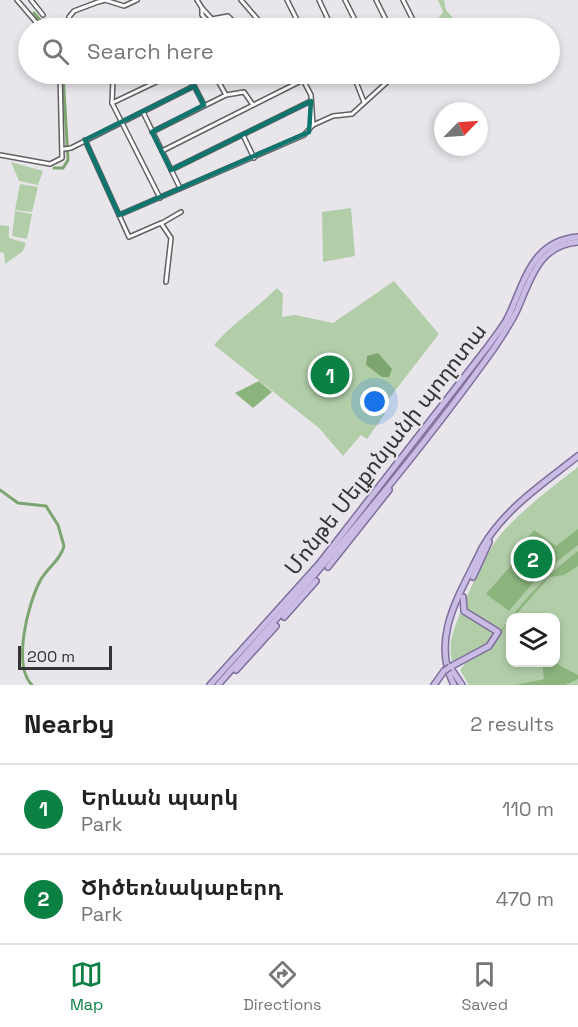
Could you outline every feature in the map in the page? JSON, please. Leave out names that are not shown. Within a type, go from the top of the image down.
[{"type":"main road","name":"Մոնթե Մելքոնյանի պողոտա","points":[[210,685],[320,564],[448,403],[473,375],[507,319],[533,260],[549,246],[578,237]]},
{"type":"main road","name":"Մոնթե Մելքոնյանի պողոտա","points":[[218,685],[326,565],[492,346],[513,318],[536,265],[547,253],[560,246],[578,242]]},
{"type":"main road","points":[[223,685],[344,549],[466,389],[473,375]]},
{"type":"main road","points":[[455,685],[448,665],[447,647],[452,621],[492,537],[534,495],[578,458]]},
{"type":"main road","points":[[455,685],[444,658],[444,636],[489,535],[517,505],[578,458]]},
{"type":"main road","points":[[434,685],[444,672],[489,646],[498,632],[465,611],[463,597]]},
{"type":"main road","points":[[452,669],[464,659]]},
{"type":"main road","points":[[452,669],[462,685]]},
{"type":"street","points":[[17,0],[32,18]]},
{"type":"street","points":[[31,0],[43,15]]},
{"type":"street","points":[[69,18],[74,11],[105,0],[124,6],[137,0]]},
{"type":"street","points":[[197,0],[211,18]]},
{"type":"street","points":[[241,0],[256,18]]},
{"type":"street","points":[[287,0],[296,18]]},
{"type":"street","points":[[319,0],[327,18]]},
{"type":"street","points":[[345,0],[354,18]]},
{"type":"street","points":[[376,0],[385,18]]},
{"type":"street","points":[[403,0],[412,18]]},
{"type":"street","points":[[202,8],[202,15],[205,18]]},
{"type":"street","points":[[0,155],[50,164],[63,158],[61,84]]},
{"type":"street","points":[[113,84],[112,103],[160,198]]},
{"type":"street","points":[[112,103],[151,84]]},
{"type":"street","points":[[220,84],[226,95]]},
{"type":"street","points":[[162,151],[295,84]]},
{"type":"street","points":[[305,84],[311,101],[313,125]]},
{"type":"street","points":[[357,84],[364,102]]},
{"type":"street","points":[[119,215],[304,135],[313,125],[333,116],[349,115],[385,84]]},
{"type":"street","points":[[64,149],[71,148],[194,86],[204,105]]},
{"type":"street","points":[[152,132],[226,95],[244,92],[253,105]]},
{"type":"street","points":[[171,170],[311,101]]},
{"type":"street","points":[[143,112],[181,189]]},
{"type":"street","points":[[243,135],[254,158]]},
{"type":"street","points":[[85,140],[129,237],[181,212]]},
{"type":"street","points":[[161,223],[171,238],[166,282]]},
{"type":"highlighted area","points":[[194,86],[204,105],[152,132],[171,170],[311,101],[309,132],[119,215],[85,140]]},
{"type":"shaded area","points":[[438,0],[444,0],[446,10],[453,18],[438,18],[443,12]]},
{"type":"shaded area","points":[[11,162],[43,171],[38,185],[19,181]]},
{"type":"shaded area","points":[[20,184],[38,187],[32,212],[15,210]]},
{"type":"shaded area","points":[[351,208],[355,256],[323,262],[322,212]]},
{"type":"shaded area","points":[[15,211],[32,214],[27,239],[12,236]]},
{"type":"shaded area","points":[[0,225],[9,226],[9,238],[26,243],[23,251],[5,264],[4,253],[0,252]]},
{"type":"shaded area","points":[[394,281],[439,334],[380,410],[385,414],[367,439],[361,435],[343,456],[319,428],[214,345],[277,288],[283,294],[282,317],[295,315],[333,323]]},
{"type":"shaded area","points":[[378,353],[392,369],[389,377],[382,377],[366,365],[367,356]]},
{"type":"shaded area","points":[[259,381],[272,392],[253,408],[235,393]]},
{"type":"shaded area","points":[[445,404],[447,405],[329,557],[213,685],[328,556]]},
{"type":"shaded area","points":[[578,467],[578,685],[469,685],[460,670],[469,659],[465,654],[452,662],[453,633],[472,587],[495,542],[528,507]]},
{"type":"shaded area","points":[[578,529],[578,545],[539,576],[509,611],[486,594],[513,563],[532,567],[539,562],[521,546],[534,530],[556,546]]},
{"type":"shaded area","points":[[578,551],[578,566],[564,575],[549,577],[515,613],[556,569]]},
{"type":"shaded area","points":[[560,666],[578,675],[578,679],[565,685],[516,685],[544,679],[542,667]]},
{"type":"waterway","points":[[34,13],[38,18]]},
{"type":"waterway","points":[[54,168],[63,168],[68,160],[64,84]]},
{"type":"waterway","points":[[0,490],[18,503],[46,506],[58,525],[64,546],[60,556],[40,581],[27,619],[23,664],[26,676],[32,685]]},
{"type":"place","name":"Երևան պարկ","points":[[330,375]]},
{"type":"place","name":"Ծիծեռնակաբերդ","points":[[533,559]]}]
